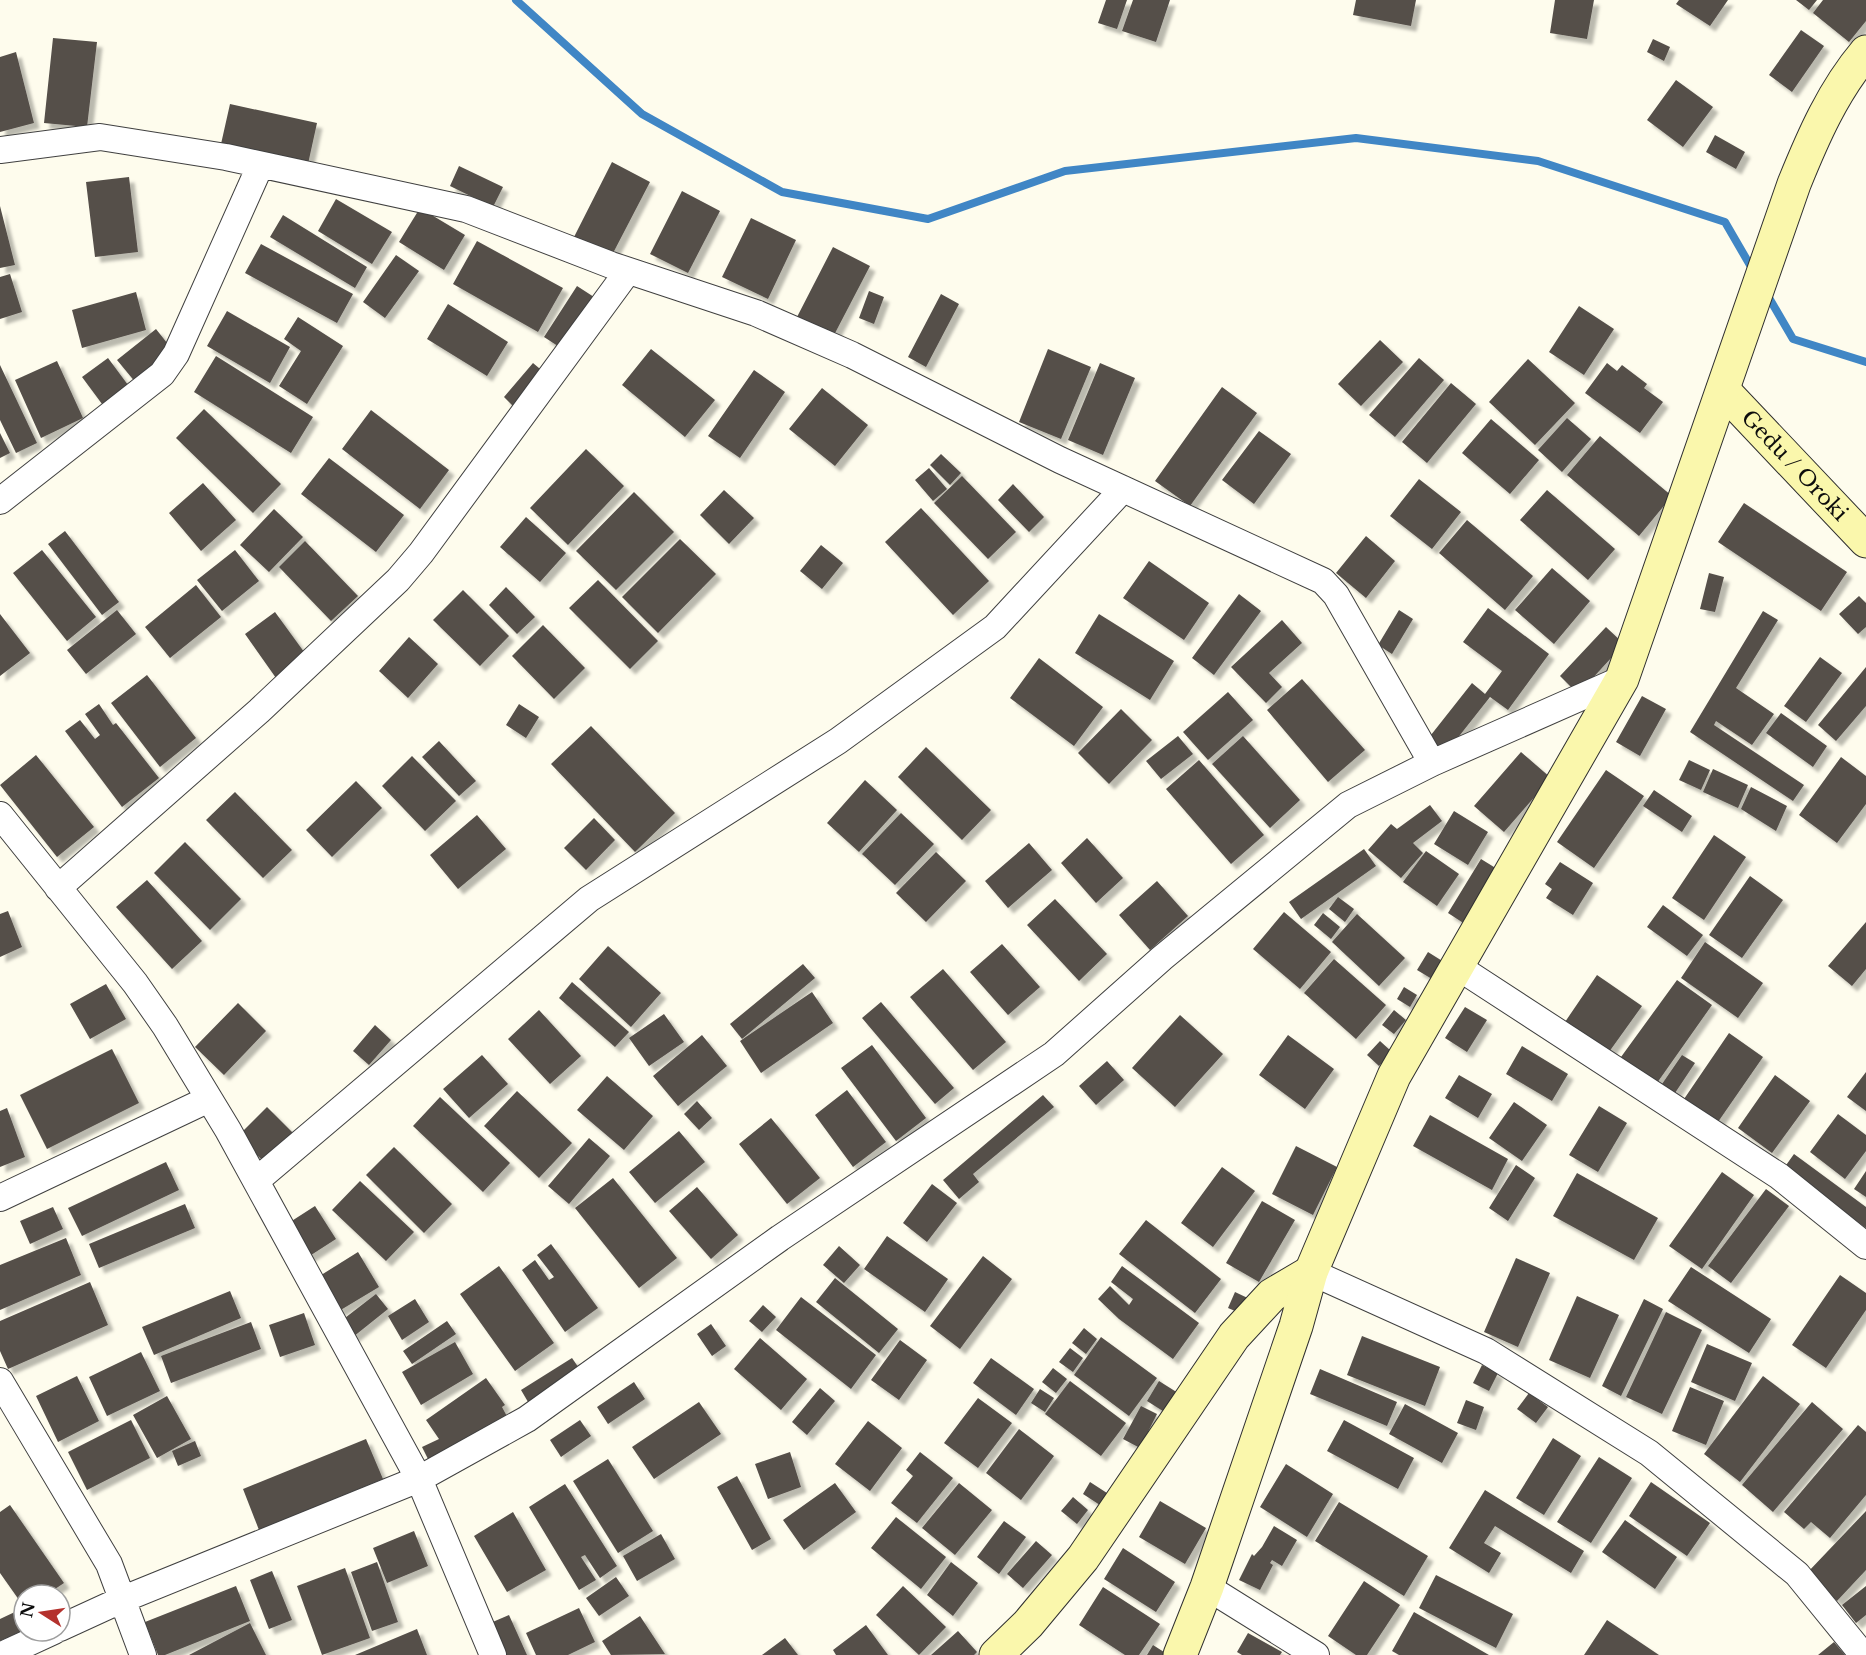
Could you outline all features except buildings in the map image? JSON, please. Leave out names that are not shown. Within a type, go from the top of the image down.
[{"type":"street","points":[[1180,1655],[1207,1587],[1296,1326],[1311,1272],[1394,1076],[1622,679],[1794,184],[1817,126],[1854,65],[1866,52]]},
{"type":"street","points":[[0,150],[100,137],[226,157],[466,209],[628,271],[756,313],[852,355],[1123,489],[1323,581],[1336,596],[1432,762]]},
{"type":"street","points":[[0,501],[162,374],[176,354],[260,166]]},
{"type":"street","points":[[58,888],[259,711],[398,580],[421,553],[628,271]]},
{"type":"street","name":"Gedu / Oroki","points":[[1723,390],[1866,541]]},
{"type":"street","points":[[257,1180],[589,900],[838,741],[996,627],[1123,489]]},
{"type":"street","points":[[72,1622],[121,1600],[419,1479],[526,1419],[780,1238],[1054,1054],[1162,958],[1348,805],[1432,762],[1622,679]]},
{"type":"street","points":[[0,815],[135,983],[165,1026],[257,1180],[419,1479],[493,1655]]},
{"type":"street","points":[[1458,967],[1779,1176],[1866,1246]]},
{"type":"street","points":[[0,1198],[209,1099]]},
{"type":"street","points":[[996,1655],[1028,1624],[1083,1558],[1234,1336],[1272,1295],[1311,1272]]},
{"type":"street","points":[[1311,1272],[1486,1351],[1649,1453],[1797,1574],[1863,1655]]},
{"type":"street","points":[[0,1381],[109,1564],[143,1655]]},
{"type":"street","points":[[1207,1587],[1316,1655]]},
{"type":"street","points":[[2,1655],[28,1643]]},
{"type":"waterway","points":[[516,0],[642,114],[782,192],[928,219],[1065,171],[1356,138],[1538,161],[1725,222],[1754,272]]},
{"type":"waterway","points":[[1765,291],[1793,339],[1866,362]]}]
